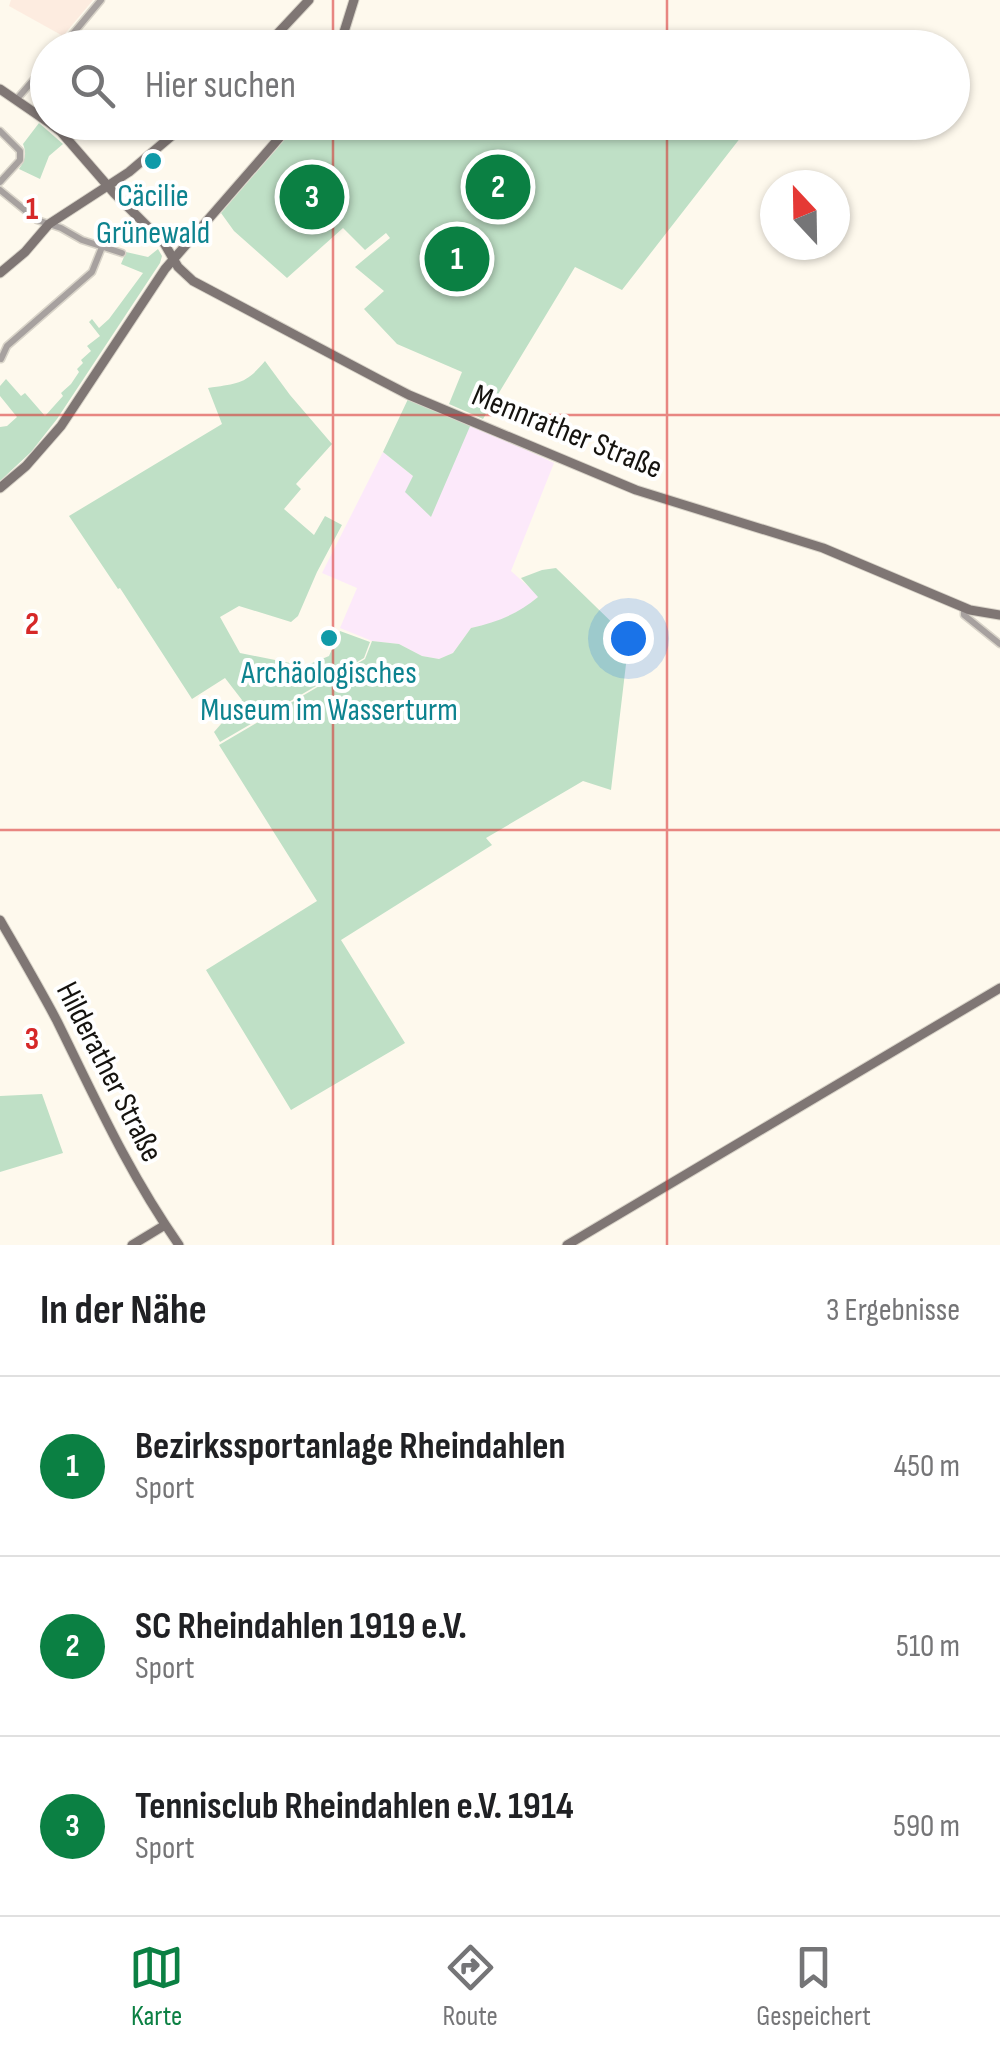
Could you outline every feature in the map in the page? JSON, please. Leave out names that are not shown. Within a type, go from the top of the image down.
[{"type":"street","points":[[76,30],[101,0]]},
{"type":"street","points":[[281,30],[309,0]]},
{"type":"street","points":[[345,30],[354,0]]},
{"type":"street","points":[[16,100],[30,84]]},
{"type":"street","name":"Mennrather Straße","points":[[0,89],[30,110]]},
{"type":"street","points":[[0,131],[20,150],[20,160],[0,182]]},
{"type":"street","name":"Mennrather Straße","points":[[67,140],[164,243],[193,281],[409,395],[636,490],[823,548],[964,607],[1000,615]]},
{"type":"street","points":[[0,273],[50,224],[129,172],[167,140]]},
{"type":"street","points":[[0,488],[26,466],[61,426],[173,259],[277,140]]},
{"type":"street","points":[[0,190],[37,220],[122,253]]},
{"type":"street","points":[[1,359],[8,346],[92,272],[102,247]]},
{"type":"street","points":[[964,607],[964,615],[1000,644]]},
{"type":"street","name":"Hilderather Straße","points":[[0,920],[55,1018],[121,1153],[179,1245]]},
{"type":"street","points":[[567,1245],[1000,988]]},
{"type":"street","points":[[132,1245],[164,1225]]},
{"type":"shaded area","points":[[11,0],[93,0],[68,30],[52,30],[9,6]]},
{"type":"shaded area","points":[[470,423],[554,463],[511,571],[539,596],[525,608],[494,623],[471,628],[453,653],[439,659],[340,628],[357,588],[322,573],[383,452],[413,476]]},
{"type":"green space","points":[[30,135],[30,140],[58,140],[63,144],[49,156],[40,179],[19,169],[25,157],[23,144]]},
{"type":"green space","points":[[284,140],[739,140],[622,290],[575,267],[483,419],[449,404],[462,372],[397,344],[364,309],[384,291],[355,267],[390,238],[386,233],[365,250],[343,228],[287,278],[234,231],[221,213]]},
{"type":"green space","points":[[158,249],[160,263],[57,419],[31,452],[0,481],[0,427],[17,417],[0,396],[0,386],[6,379],[45,416],[79,372],[81,360],[91,351],[87,346],[100,336],[89,322],[92,319],[99,328],[109,319],[143,273],[121,264],[126,252],[148,257]]},
{"type":"green space","points":[[265,361],[332,444],[296,484],[301,489],[284,509],[314,535],[325,516],[342,525],[298,616],[291,622],[239,606],[220,617],[240,653],[305,666],[329,656],[340,631],[370,642],[364,658],[220,742],[214,732],[242,700],[225,678],[192,699],[69,516],[222,424],[208,388],[240,382]]},
{"type":"green space","points":[[409,397],[471,424],[431,517],[405,492],[413,476],[383,452]]},
{"type":"green space","points":[[556,568],[629,639],[611,790],[583,781],[486,838],[492,845],[341,940],[405,1043],[291,1110],[206,970],[317,901],[219,745],[365,659],[372,641],[399,644],[422,656],[439,659],[453,653],[471,628],[507,617],[538,597],[521,578]]},
{"type":"green space","points":[[42,1094],[63,1153],[0,1172],[0,1096]]},
{"type":"place","name":"Cäcilie Grünewald","points":[[153,161]]},
{"type":"place","name":"SC Rheindahlen 1919 e.V.","points":[[498,187]]},
{"type":"place","name":"Tennisclub Rheindahlen e.V. 1914","points":[[312,197]]},
{"type":"place","name":"Bezirkssportanlage Rheindahlen","points":[[457,259]]},
{"type":"place","name":"Archäologisches Museum im Wasserturm","points":[[329,638]]}]
